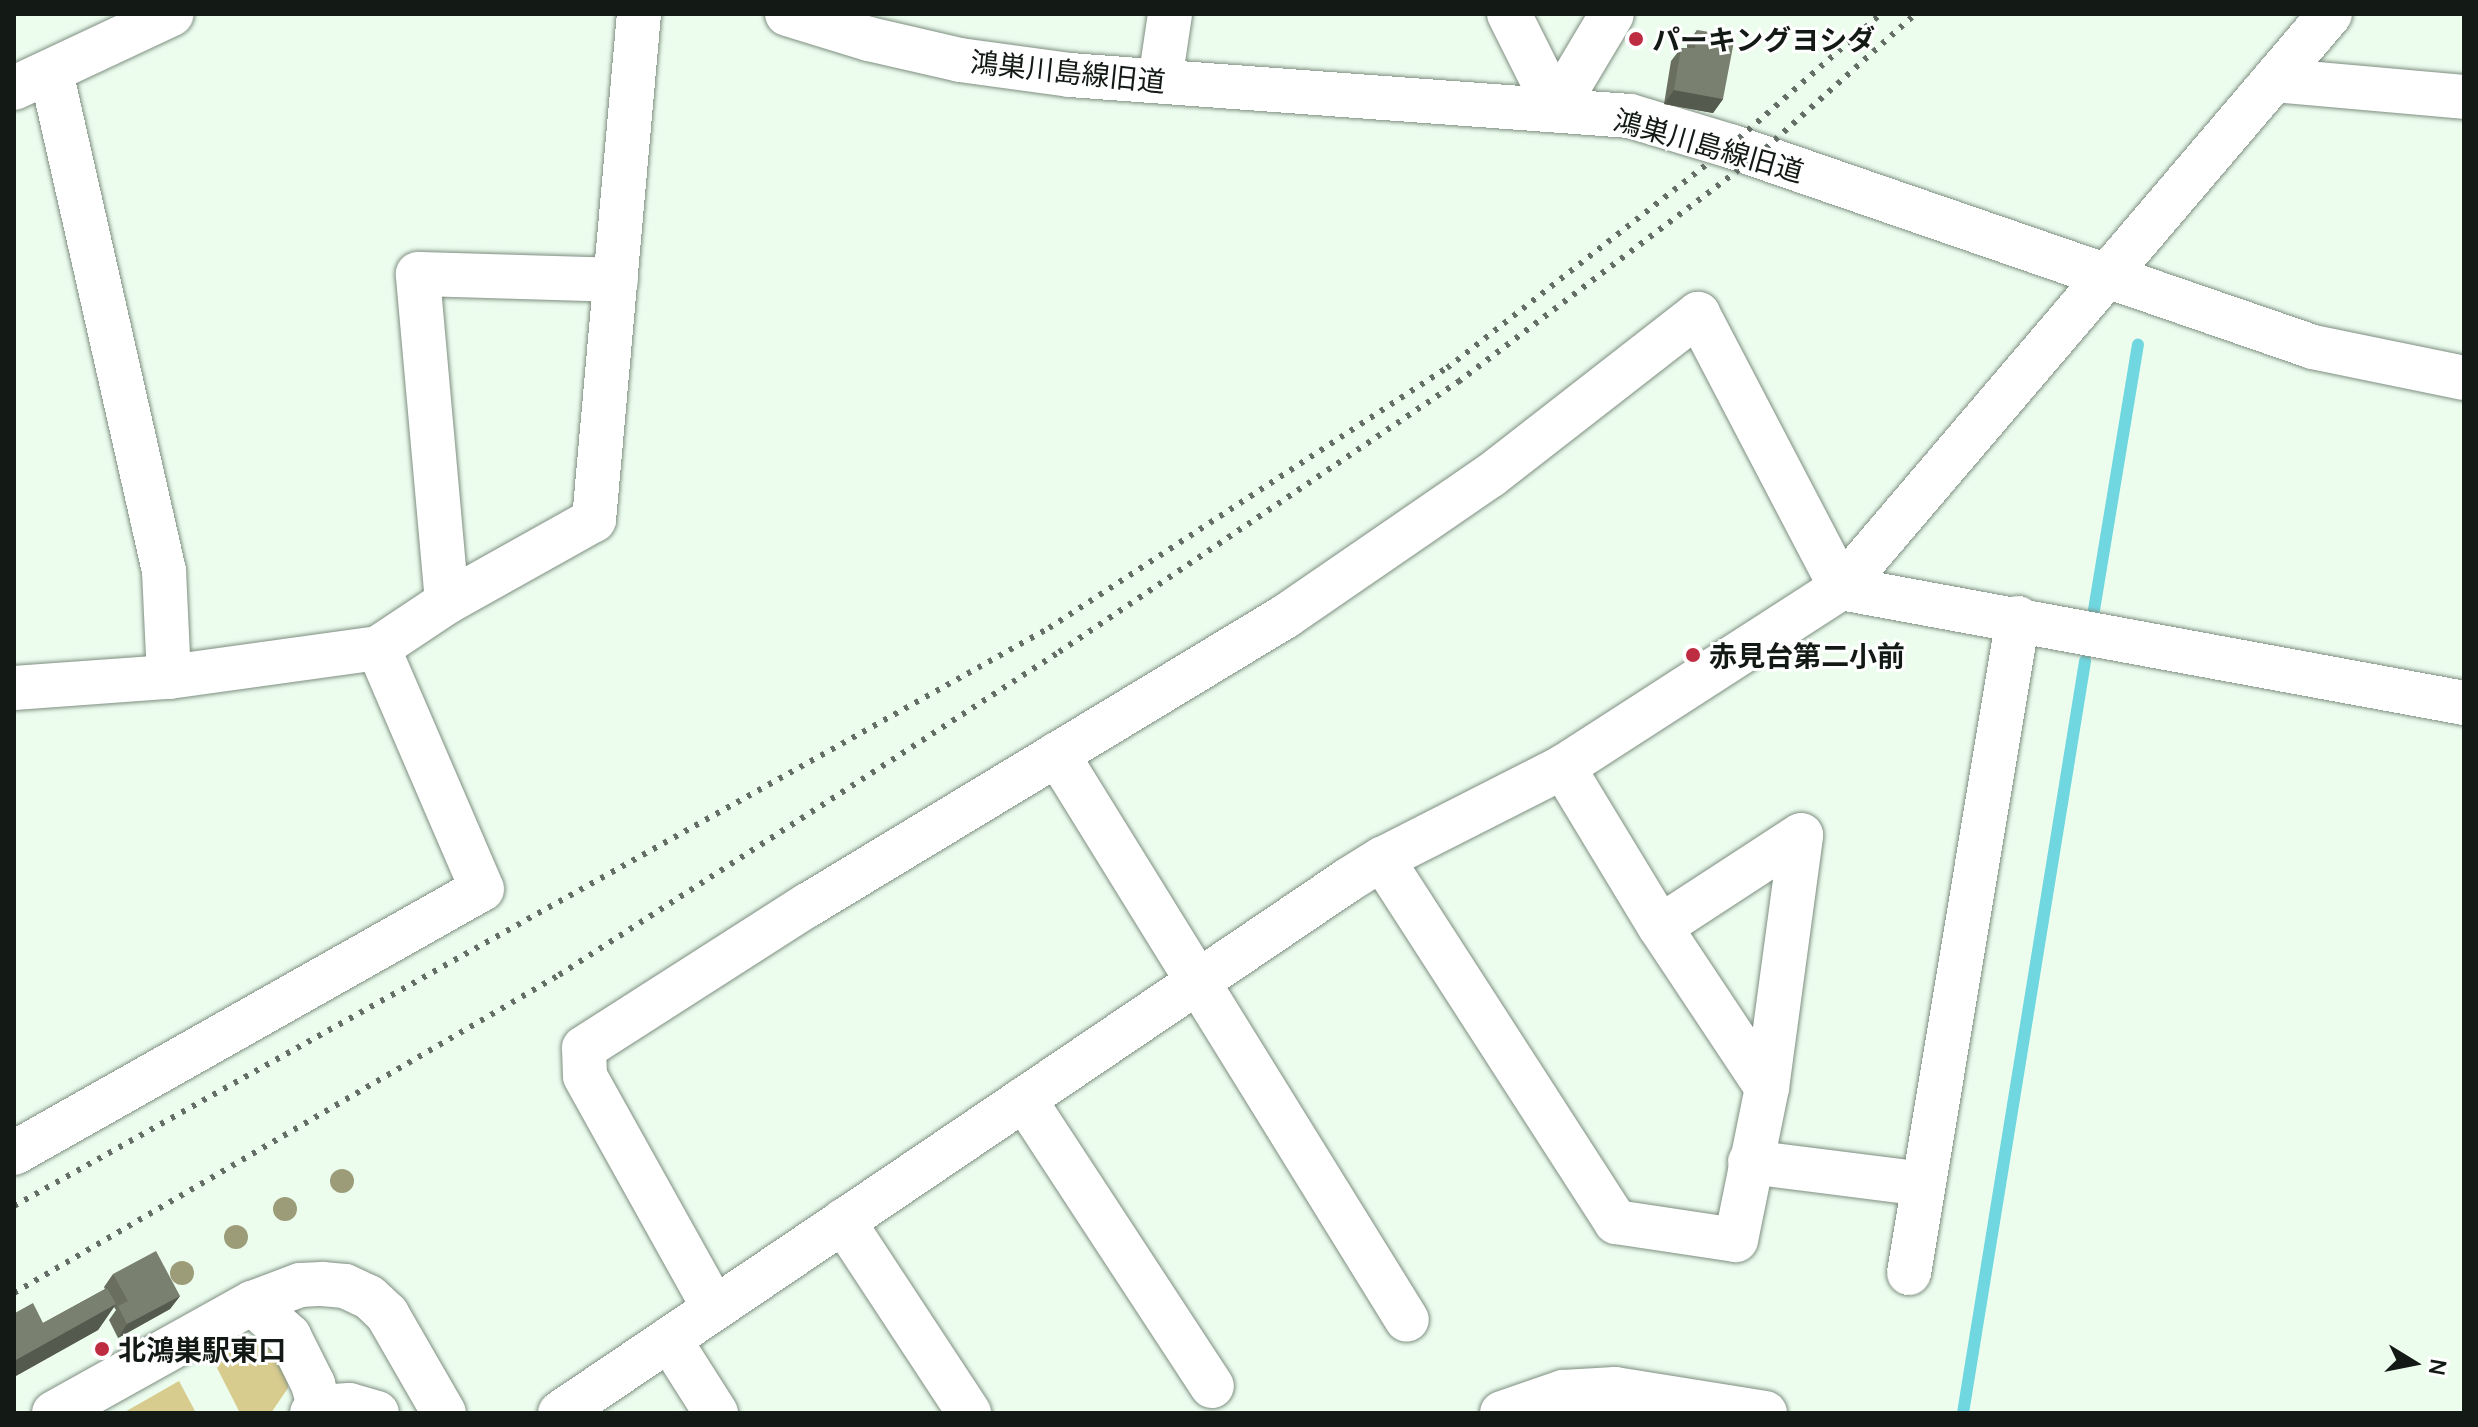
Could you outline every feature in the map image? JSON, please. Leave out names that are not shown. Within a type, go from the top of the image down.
[{"type":"street","points":[[169,677],[164,571],[32,80],[172,14]]},
{"type":"street","points":[[14,688],[169,677],[378,648],[447,602],[594,520],[639,14]]},
{"type":"street","points":[[1160,81],[1170,14]]},
{"type":"street","points":[[1509,14],[1556,108]]},
{"type":"street","points":[[1556,108],[1612,14]]},
{"type":"street","points":[[560,1413],[1382,859],[1563,767],[1841,588],[2109,276],[2324,16]]},
{"type":"street","name":"鴻巣川島線旧道","points":[[811,18],[960,60],[1070,75],[1556,108],[1630,116],[1716,142],[2313,347],[2464,378]]},
{"type":"street","points":[[2274,80],[2464,97]]},
{"type":"street","points":[[447,602],[418,274],[616,280]]},
{"type":"street","points":[[714,1308],[585,1076],[584,1048],[808,905],[1286,616],[1477,485],[1698,314],[1841,588]]},
{"type":"street","points":[[1841,588],[2018,618],[2464,703]]},
{"type":"street","points":[[1909,1273],[2018,618]]},
{"type":"street","points":[[14,1153],[482,889],[378,648]]},
{"type":"street","points":[[1057,754],[1407,1320]]},
{"type":"street","points":[[1563,767],[1660,927],[1767,1088]]},
{"type":"street","points":[[1382,859],[1616,1222],[1736,1240],[1767,1088],[1801,835],[1660,927]]},
{"type":"street","points":[[1024,1099],[1212,1386]]},
{"type":"street","points":[[1750,1162],[1923,1184]]},
{"type":"street","points":[[843,1221],[969,1413]]},
{"type":"street","points":[[54,1413],[252,1303],[300,1285],[322,1284],[345,1286],[369,1297],[387,1314],[444,1413]]},
{"type":"street","points":[[252,1303],[289,1336],[313,1384],[316,1410],[349,1405],[377,1413]]},
{"type":"street","points":[[669,1339],[716,1413]]},
{"type":"street","points":[[1502,1413],[1563,1392],[1615,1389],[1765,1413]]},
{"type":"shaded area","points":[[258,1342],[274,1351],[287,1373],[288,1388],[271,1413],[240,1413],[214,1362],[243,1344]]},
{"type":"shaded area","points":[[179,1381],[196,1413],[123,1413]]},
{"type":"building","points":[[1697,30],[1735,36],[1723,99],[1674,90],[1681,48],[1695,48]]},
{"type":"building","points":[[156,1251],[180,1296],[127,1324],[118,1306],[128,1301],[113,1274]]},
{"type":"building","points":[[107,1288],[116,1304],[14,1361],[14,1310],[15,1313],[33,1303],[43,1323]]},
{"type":"waterway","points":[[2094,610],[2138,345]]},
{"type":"waterway","points":[[1963,1413],[2085,661]]},
{"type":"railway","points":[[14,1206],[1049,628],[1447,368],[1730,146],[1881,14]]},
{"type":"railway","points":[[14,1293],[559,975],[1059,652],[1458,382],[1757,156],[1915,14]]},
{"type":"place","name":"パーキングヨシダ","points":[[1636,39]]},
{"type":"place","name":"赤見台第二小前","points":[[1693,655]]},
{"type":"place","name":"北鴻巣駅東口","points":[[102,1349]]}]
